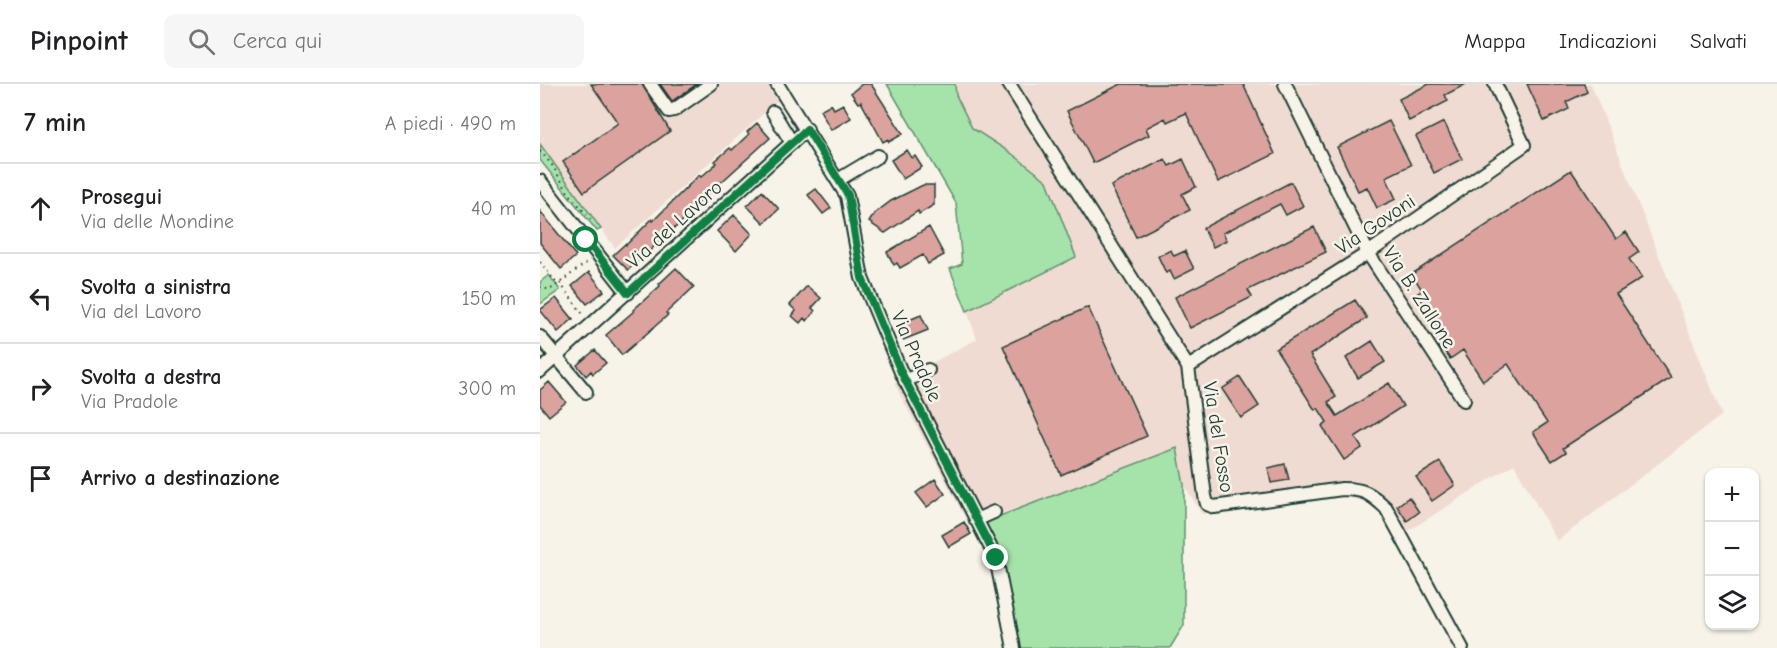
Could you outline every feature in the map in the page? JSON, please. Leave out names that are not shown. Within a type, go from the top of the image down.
[{"type":"street","points":[[650,84],[669,111],[674,110],[711,84]]},
{"type":"street","name":"Via Pradole","points":[[777,84],[848,195],[862,278],[905,381],[996,558],[1014,648]]},
{"type":"street","name":"Via del Fosso","points":[[1009,84],[1188,367],[1204,496],[1208,504],[1214,507],[1342,489],[1356,489],[1371,494],[1386,508],[1462,648]]},
{"type":"street","name":"Via B. Zallone","points":[[1285,84],[1368,253],[1464,400]]},
{"type":"street","name":"Via Govoni","points":[[1188,367],[1368,253],[1524,145],[1495,84]]},
{"type":"street","points":[[773,112],[792,142]]},
{"type":"street","name":"Via del Lavoro","points":[[540,371],[807,129]]},
{"type":"street","points":[[838,180],[878,156]]},
{"type":"street","points":[[540,181],[628,293]]},
{"type":"street","points":[[540,337],[586,392]]},
{"type":"street","points":[[905,381],[928,370]]},
{"type":"street","points":[[976,520],[994,512]]},
{"type":"path","points":[[540,151],[552,165],[568,192],[591,220]]},
{"type":"path","points":[[540,287],[550,290],[597,254]]},
{"type":"path","points":[[540,262],[592,325]]},
{"type":"shaded area","points":[[540,84],[779,84],[783,96],[615,248],[540,144]]},
{"type":"shaded area","points":[[955,84],[1591,84],[1722,415],[1557,541],[1514,464],[1405,533],[1379,506],[1334,493],[1202,514],[1184,485],[1176,448],[970,527],[894,383],[977,339],[967,311],[1076,257],[1047,181],[1011,153],[972,128],[956,95]]},
{"type":"green space","points":[[887,84],[955,84],[956,95],[972,128],[1011,153],[1047,181],[1076,257],[967,311],[950,269],[962,264],[956,203]]},
{"type":"green space","points":[[540,144],[601,229],[597,231],[540,160]]},
{"type":"green space","points":[[549,275],[560,290],[540,304],[540,282]]},
{"type":"green space","points":[[1177,448],[1184,485],[1184,625],[1170,648],[1019,648],[982,523]]},
{"type":"building","points":[[591,84],[642,84],[670,131],[584,192],[563,162],[618,123]]},
{"type":"building","points":[[660,84],[697,84],[672,101]]},
{"type":"building","points":[[862,84],[871,84],[903,134],[889,142],[888,139],[883,142],[861,102],[858,103],[851,93]]},
{"type":"building","points":[[1121,84],[1243,84],[1275,154],[1218,182],[1186,113],[1167,122],[1165,118],[1146,128],[1149,135],[1093,163],[1067,111]]},
{"type":"building","points":[[1429,84],[1466,84],[1445,95],[1448,101],[1409,121],[1399,99]]},
{"type":"building","points":[[1527,84],[1584,84],[1587,92],[1566,102],[1569,109],[1544,121]]},
{"type":"building","points":[[831,104],[834,109],[843,104],[851,118],[831,130],[820,110]]},
{"type":"building","points":[[1389,121],[1411,165],[1386,177],[1396,199],[1377,208],[1367,187],[1358,191],[1337,147]]},
{"type":"building","points":[[1444,122],[1462,159],[1434,173],[1416,136]]},
{"type":"building","points":[[757,123],[770,138],[628,270],[613,255],[652,219],[653,221],[699,175],[701,177],[730,148],[732,150]]},
{"type":"building","points":[[907,150],[912,158],[915,156],[922,167],[903,179],[891,160]]},
{"type":"building","points":[[1165,159],[1169,166],[1183,159],[1196,187],[1182,194],[1190,210],[1136,237],[1111,186]]},
{"type":"building","points":[[1571,170],[1616,239],[1626,232],[1639,252],[1629,259],[1642,278],[1616,294],[1671,378],[1563,448],[1566,452],[1552,461],[1533,432],[1547,423],[1508,364],[1483,381],[1463,350],[1450,359],[1440,345],[1447,340],[1417,294],[1422,290],[1412,274]]},
{"type":"building","points":[[1291,182],[1303,206],[1286,215],[1280,204],[1223,233],[1227,240],[1213,247],[1203,228]]},
{"type":"building","points":[[923,185],[934,185],[934,205],[919,214],[918,211],[885,233],[869,222],[875,213],[891,201]]},
{"type":"building","points":[[816,189],[831,208],[823,214],[808,195]]},
{"type":"building","points":[[762,191],[779,209],[764,223],[747,206]]},
{"type":"building","points":[[540,211],[576,256],[561,269],[540,243]]},
{"type":"building","points":[[734,215],[752,234],[736,251],[717,231]]},
{"type":"building","points":[[929,227],[944,255],[928,264],[923,255],[900,268],[897,263],[894,265],[887,252]]},
{"type":"building","points":[[1314,227],[1326,252],[1248,290],[1252,297],[1190,328],[1175,297]]},
{"type":"building","points":[[1171,250],[1174,256],[1185,251],[1194,269],[1174,279],[1170,271],[1166,273],[1158,256]]},
{"type":"building","points":[[676,268],[694,287],[666,313],[668,315],[622,355],[606,335],[634,311]]},
{"type":"building","points":[[589,272],[604,291],[587,304],[572,286]]},
{"type":"building","points":[[807,286],[821,298],[812,308],[815,311],[807,321],[804,318],[800,323],[792,316],[796,311],[790,305]]},
{"type":"building","points":[[556,298],[573,319],[558,332],[540,310]]},
{"type":"building","points":[[1355,300],[1367,318],[1310,355],[1336,397],[1328,402],[1337,416],[1389,383],[1403,406],[1355,437],[1362,448],[1344,460],[1322,426],[1327,422],[1318,408],[1315,410],[1276,349]]},
{"type":"building","points":[[1088,307],[1147,436],[1061,475],[1003,346]]},
{"type":"building","points":[[921,315],[928,330],[903,340],[897,325]]},
{"type":"building","points":[[1372,341],[1385,362],[1358,378],[1346,358]]},
{"type":"building","points":[[595,350],[606,363],[593,374],[591,371],[586,376],[577,365]]},
{"type":"building","points":[[1240,377],[1259,406],[1241,418],[1222,389]]},
{"type":"building","points":[[549,382],[566,402],[549,416],[540,405],[540,390]]},
{"type":"building","points":[[1440,462],[1455,485],[1432,501],[1416,477]]},
{"type":"building","points":[[1285,464],[1289,480],[1271,483],[1268,468]]},
{"type":"building","points":[[935,479],[945,494],[927,507],[916,493]]},
{"type":"building","points":[[1409,497],[1419,512],[1407,521],[1397,506]]},
{"type":"building","points":[[964,522],[971,534],[949,547],[942,535]]},
{"type":"route","points":[[586,240],[628,293],[807,129],[848,195],[862,278],[912,397],[996,558]]}]
